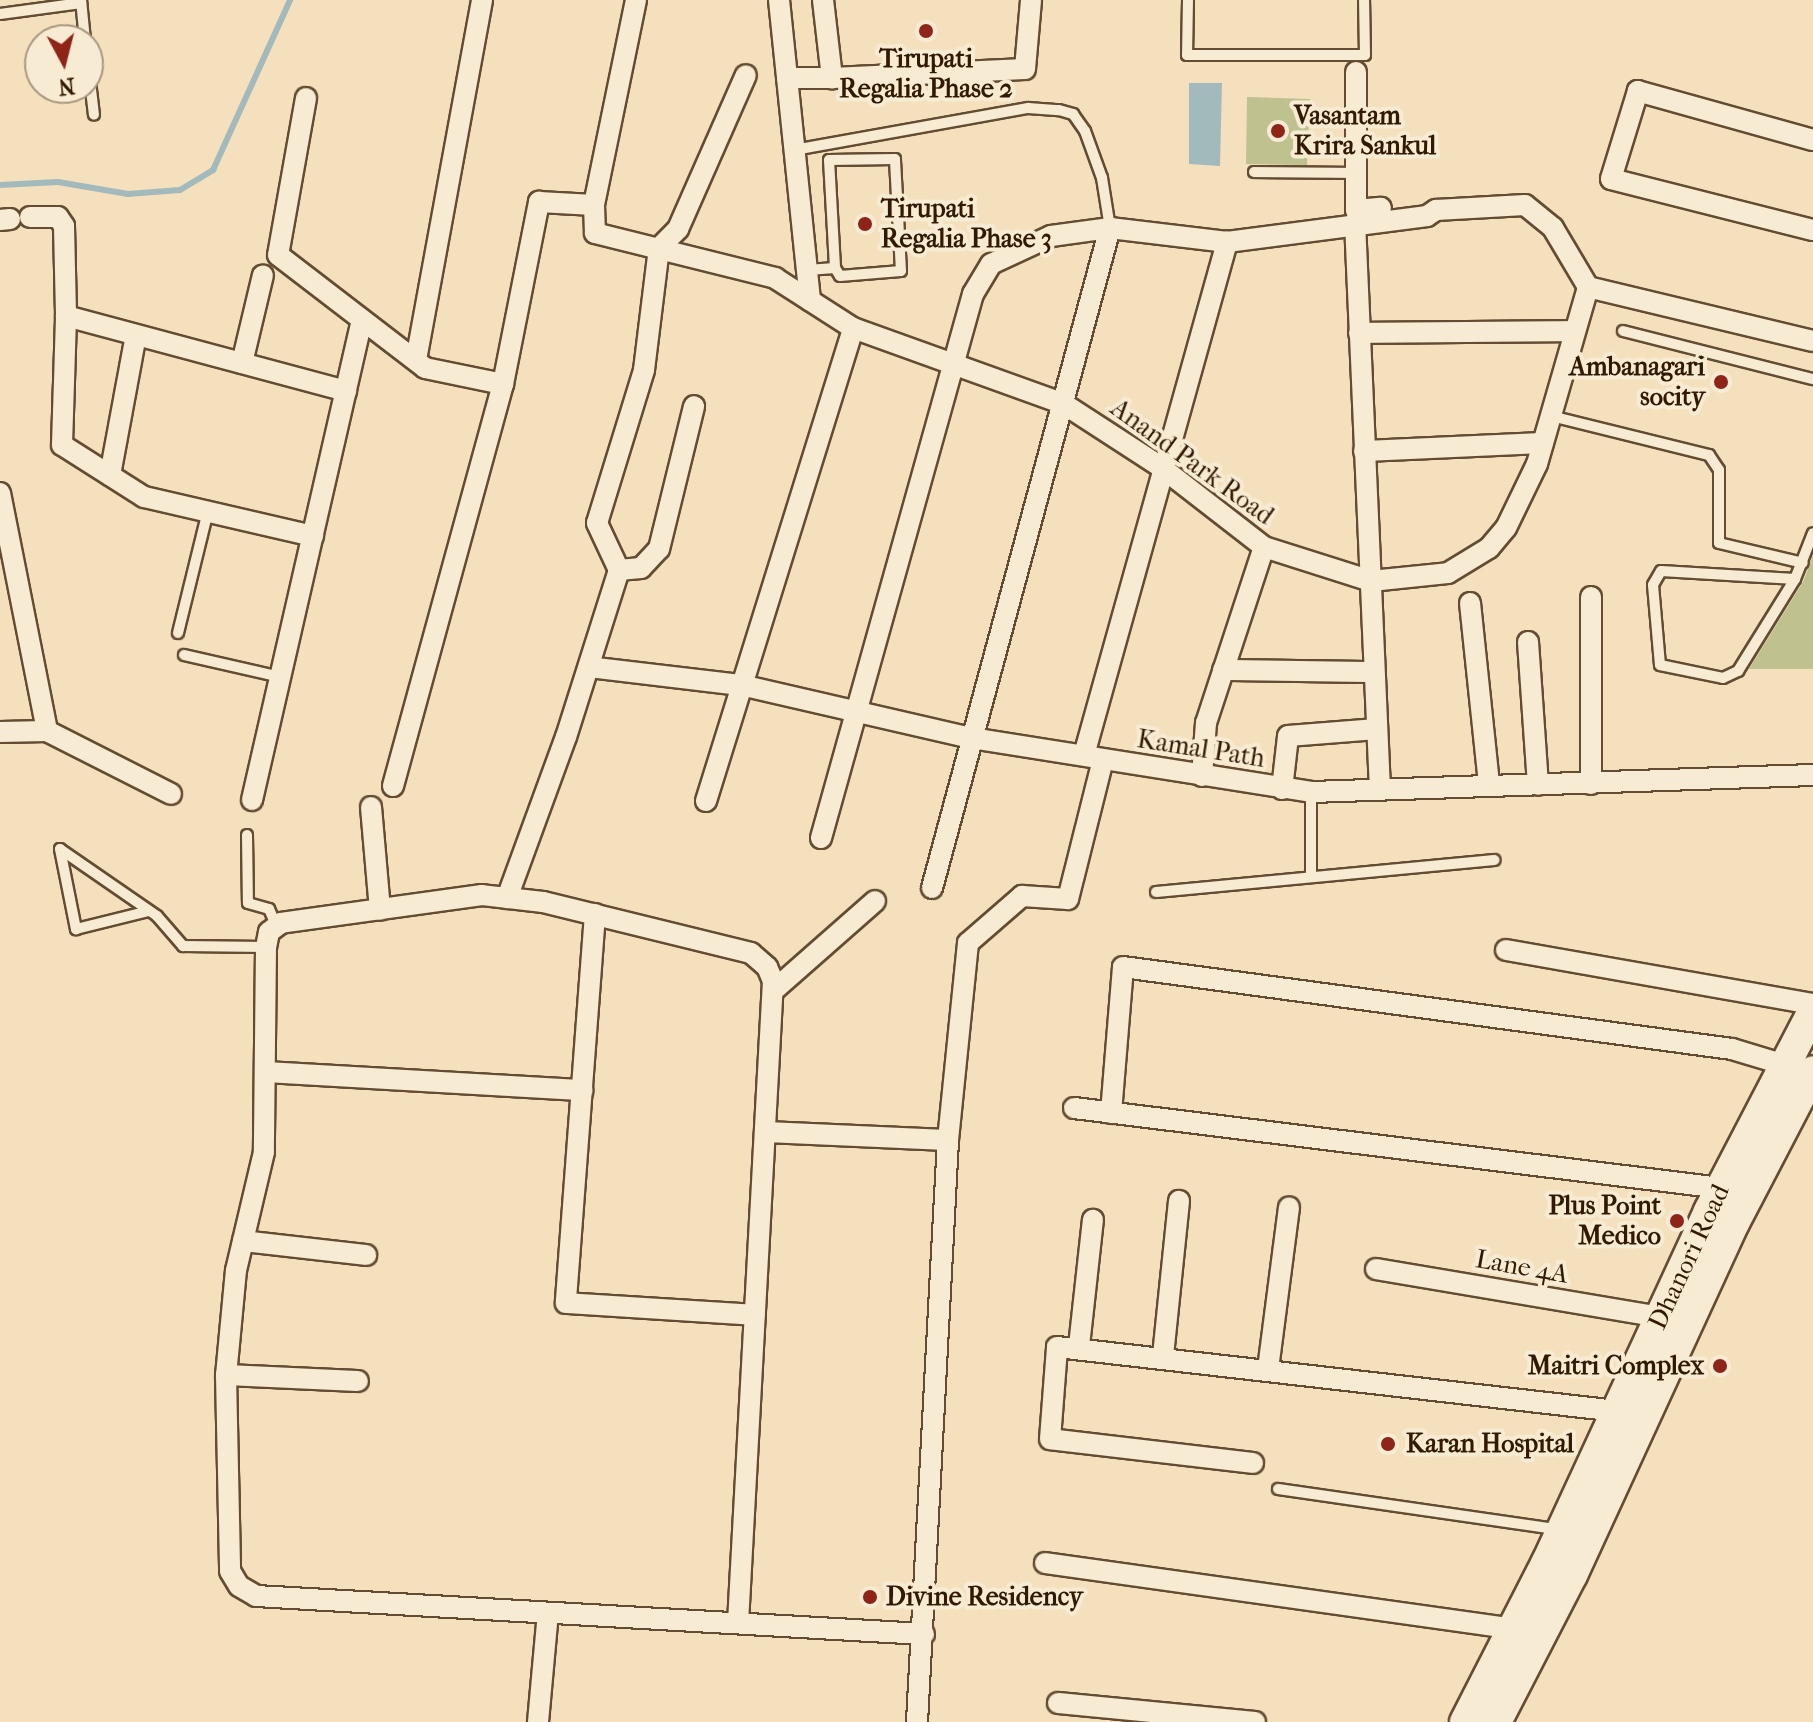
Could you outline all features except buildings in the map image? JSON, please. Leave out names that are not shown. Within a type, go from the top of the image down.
[{"type":"main road","name":"Dhanori Road","points":[[1496,1722],[1590,1536],[1699,1265],[1799,1068],[1811,1019]]},
{"type":"main road","name":"Dhanori Road","points":[[1465,1722],[1513,1629],[1660,1317],[1699,1265],[1721,1188],[1758,1147]]},
{"type":"street","points":[[416,360],[482,0]]},
{"type":"street","points":[[393,786],[503,384],[539,202],[594,205],[636,0]]},
{"type":"street","points":[[779,0],[810,300]]},
{"type":"street","points":[[823,0],[832,78]]},
{"type":"street","points":[[787,78],[1025,69],[1031,0]]},
{"type":"street","points":[[1357,63],[1356,210],[1426,205],[1436,210],[1525,205],[1553,228],[1588,287],[1813,341]]},
{"type":"street","points":[[507,898],[589,667],[619,570],[597,523],[644,370],[659,248],[678,229],[746,75]]},
{"type":"street","points":[[1813,140],[1638,91],[1611,179],[1813,230]]},
{"type":"street","points":[[306,98],[278,255],[425,368],[503,384]]},
{"type":"street","name":"Anand Park Road","points":[[594,205],[595,233],[775,278],[853,328],[953,367],[1064,404],[1161,467],[1264,547],[1371,581],[1448,573],[1489,548],[1521,501],[1543,443],[1588,287]]},
{"type":"street","points":[[821,838],[973,294],[991,264],[1051,236],[1110,228],[1227,242],[1355,222],[1427,216],[1436,210]]},
{"type":"street","points":[[13,219],[58,217],[64,226],[66,316],[62,445],[144,497],[313,536]]},
{"type":"street","points":[[1355,222],[1380,789]]},
{"type":"street","points":[[932,888],[1110,228]]},
{"type":"street","points":[[917,1722],[948,1140],[968,943],[1022,896],[1068,899],[1093,757],[1161,467],[1227,242]]},
{"type":"street","points":[[242,363],[263,275]]},
{"type":"street","points":[[66,316],[346,391]]},
{"type":"street","points":[[252,800],[362,320]]},
{"type":"street","points":[[706,801],[853,328]]},
{"type":"street","points":[[1359,333],[1573,331]]},
{"type":"street","points":[[110,475],[136,335]]},
{"type":"street","points":[[619,570],[641,568],[659,549],[694,406]]},
{"type":"street","points":[[1364,451],[1543,443]]},
{"type":"street","points":[[0,493],[3,521],[47,731]]},
{"type":"street","points":[[1202,776],[1206,723],[1264,547]]},
{"type":"street","points":[[1591,597],[1591,784]]},
{"type":"street","points":[[1470,603],[1489,785]]},
{"type":"street","points":[[1528,642],[1538,785]]},
{"type":"street","name":"Kamal Path","points":[[589,667],[741,685],[971,738],[1311,792],[1813,775]]},
{"type":"street","points":[[1223,670],[1374,672]]},
{"type":"street","points":[[1282,789],[1288,736],[1377,729]]},
{"type":"street","points":[[0,732],[47,731],[171,794]]},
{"type":"street","points":[[371,807],[380,910]]},
{"type":"street","points":[[738,1623],[773,991],[767,967],[751,953],[595,914],[482,895],[277,927],[266,947],[267,1072],[261,1179],[243,1241],[231,1304],[226,1375],[230,1571],[239,1586],[256,1596],[924,1634]]},
{"type":"street","points":[[773,991],[875,901]]},
{"type":"street","points":[[595,914],[566,1303],[755,1315]]},
{"type":"street","points":[[1506,950],[1811,1019]]},
{"type":"street","points":[[1111,1113],[1123,967],[1732,1049],[1799,1068]]},
{"type":"street","points":[[267,1072],[582,1090]]},
{"type":"street","points":[[1074,1108],[1721,1188]]},
{"type":"street","points":[[765,1132],[948,1140]]},
{"type":"street","points":[[1163,1356],[1179,1201]]},
{"type":"street","points":[[1268,1369],[1289,1207]]},
{"type":"street","points":[[1079,1346],[1093,1220]]},
{"type":"street","points":[[243,1241],[366,1255]]},
{"type":"street","name":"Lane 4A","points":[[1376,1269],[1660,1317]]},
{"type":"street","points":[[1253,1463],[1050,1439],[1054,1353],[1063,1344],[1617,1411]]},
{"type":"street","points":[[226,1375],[358,1381]]},
{"type":"street","points":[[1045,1563],[1513,1629]]},
{"type":"street","points":[[538,1722],[548,1613]]},
{"type":"street","points":[[1058,1703],[1255,1722]]},
{"type":"lane","points":[[1188,0],[1187,55],[1357,63],[1365,55],[1364,0]]},
{"type":"lane","points":[[0,14],[81,2],[83,24]]},
{"type":"lane","points":[[93,104],[94,115]]},
{"type":"lane","points":[[794,150],[1028,108],[1059,110],[1073,114],[1085,131],[1102,178],[1110,228]]},
{"type":"lane","points":[[895,159],[901,271],[840,276],[835,268],[829,160],[895,159]]},
{"type":"lane","points":[[1254,172],[1356,173]]},
{"type":"lane","points":[[807,270],[835,268]]},
{"type":"lane","points":[[1623,331],[1813,379]]},
{"type":"lane","points":[[1551,416],[1709,455],[1719,470],[1719,543],[1803,563]]},
{"type":"lane","points":[[178,633],[208,511]]},
{"type":"lane","points":[[1795,579],[1661,571],[1653,585],[1660,665],[1732,676],[1795,579],[1813,533]]},
{"type":"lane","points":[[184,655],[280,677]]},
{"type":"lane","points":[[1311,792],[1311,876]]},
{"type":"lane","points":[[247,835],[248,903],[269,909],[277,927]]},
{"type":"lane","points":[[149,911],[76,929],[60,849],[149,911],[183,946],[266,947]]},
{"type":"lane","points":[[1156,892],[1494,860]]},
{"type":"lane","points":[[1278,1489],[1590,1536]]},
{"type":"green space","name":"Vasantam Krira Sankul","points":[[1247,97],[1310,99],[1307,165],[1246,164]]},
{"type":"green space","points":[[1813,555],[1813,669],[1749,669],[1803,582]]},
{"type":"water","points":[[1189,83],[1222,83],[1220,166],[1189,164]]},
{"type":"waterway","points":[[0,185],[58,182],[128,194],[180,190],[213,170],[290,0]]},
{"type":"place","name":"Tirupati Regalia Phase 2","points":[[926,31]]},
{"type":"place","name":"Vasantam Krira Sankul","points":[[1278,131]]},
{"type":"place","name":"Tirupati Regalia Phase 3","points":[[865,224]]},
{"type":"place","name":"Ambanagari socity","points":[[1721,382]]},
{"type":"place","name":"Plus Point Medico","points":[[1677,1221]]},
{"type":"place","name":"Maitri Complex","points":[[1720,1366]]},
{"type":"place","name":"Karan Hospital","points":[[1388,1444]]},
{"type":"place","name":"Divine Residency","points":[[870,1597]]}]
